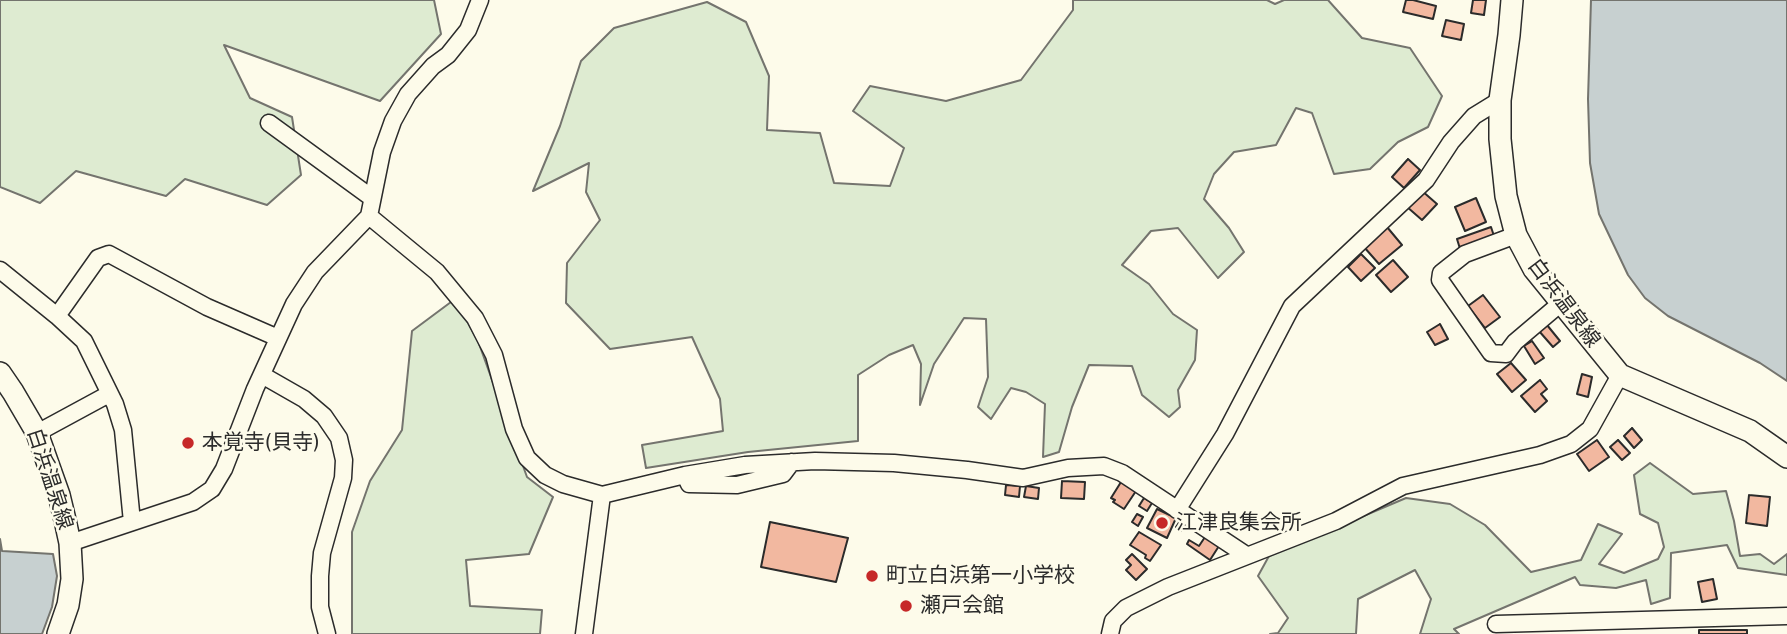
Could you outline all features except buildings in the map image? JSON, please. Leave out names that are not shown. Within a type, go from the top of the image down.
[{"type":"main road","name":"白浜温泉線","points":[[1512,0],[1500,100],[1500,139],[1505,184],[1516,235],[1534,269],[1620,375],[1750,431],[1787,457]]},
{"type":"main road","name":"白浜温泉線","points":[[0,373],[37,433],[59,495],[70,543],[72,579],[68,604],[58,634]]},
{"type":"street","points":[[70,543],[193,502],[212,489],[224,469],[294,304],[316,272],[369,216],[382,152],[393,121],[408,94],[433,66],[448,55],[468,30],[480,0]]},
{"type":"street","points":[[1177,510],[1225,434],[1292,306],[1426,180],[1451,142],[1474,116],[1500,100]]},
{"type":"street","points":[[269,123],[372,198]]},
{"type":"street","points":[[369,216],[437,272],[475,318],[494,355],[514,429],[527,458],[545,475],[563,484],[602,495],[685,475],[745,465],[815,461],[894,463],[1023,478],[1068,468],[1104,466],[1122,473],[1246,555]]},
{"type":"street","points":[[1516,235],[1465,254],[1441,273],[1440,280],[1491,353],[1506,354],[1515,342],[1561,303]]},
{"type":"street","points":[[57,316],[98,258],[110,254],[207,307],[278,338]]},
{"type":"street","points":[[0,270],[83,341],[115,404],[123,430],[132,522]]},
{"type":"street","points":[[262,375],[304,399],[324,416],[339,438],[344,460],[343,478],[322,553],[320,607],[327,634]]},
{"type":"street","points":[[1110,634],[1114,621],[1126,608],[1168,587],[1336,521],[1403,485],[1540,455],[1571,444],[1590,429],[1620,375]]},
{"type":"street","points":[[37,433],[109,394]]},
{"type":"street","points":[[584,634],[602,495]]},
{"type":"street","points":[[1496,624],[1787,616]]},
{"type":"green space","points":[[0,0],[434,0],[441,34],[380,101],[224,45],[250,98],[292,117],[301,175],[267,205],[185,179],[166,196],[76,171],[40,203],[0,187]]},
{"type":"green space","points":[[1073,0],[1267,0],[1275,4],[1284,0],[1328,0],[1362,38],[1410,48],[1442,96],[1428,127],[1398,142],[1370,169],[1334,174],[1312,113],[1296,108],[1276,145],[1234,152],[1214,174],[1204,199],[1229,228],[1244,252],[1218,278],[1178,228],[1151,231],[1122,265],[1149,284],[1173,314],[1197,330],[1195,360],[1178,390],[1180,407],[1169,417],[1142,395],[1132,366],[1089,365],[1072,407],[1059,452],[1043,457],[1045,404],[1026,392],[1011,388],[991,419],[978,407],[988,377],[986,319],[964,318],[934,364],[920,405],[921,364],[913,345],[889,355],[858,375],[858,441],[748,452],[646,468],[642,445],[723,431],[720,399],[692,337],[610,349],[566,303],[567,263],[600,220],[586,192],[589,163],[533,191],[560,126],[581,61],[614,28],[707,2],[746,22],[769,76],[767,130],[820,133],[834,183],[890,186],[904,148],[853,111],[870,86],[946,101],[1021,80],[1073,10]]},
{"type":"green space","points":[[455,299],[478,341],[527,477],[553,497],[529,554],[466,560],[470,606],[542,610],[540,634],[352,634],[352,532],[370,481],[402,430],[412,331]]},
{"type":"green space","points":[[1650,463],[1693,494],[1726,491],[1740,556],[1760,554],[1774,564],[1787,554],[1787,575],[1738,568],[1727,545],[1671,553],[1670,598],[1651,604],[1646,580],[1616,588],[1580,585],[1575,577],[1454,629],[1459,634],[1420,634],[1431,599],[1415,570],[1358,599],[1356,634],[1270,634],[1278,633],[1288,618],[1258,576],[1269,556],[1406,498],[1450,504],[1485,525],[1531,572],[1581,560],[1598,524],[1622,534],[1599,564],[1624,573],[1658,559],[1664,547],[1658,523],[1640,514],[1634,475]]},
{"type":"shaded area","points":[[1591,0],[1787,0],[1787,381],[1760,363],[1668,316],[1645,298],[1628,275],[1599,214],[1590,163],[1588,99]]},
{"type":"shaded area","points":[[0,539],[2,551],[53,554],[57,576],[52,607],[42,634],[0,634]]},
{"type":"place","name":"本覚寺(貝寺)","points":[[188,443]]},
{"type":"place","name":"江津良集会所","points":[[1162,523]]},
{"type":"place","name":"町立白浜第一小学校","points":[[872,576]]},
{"type":"place","name":"瀬戸会館","points":[[906,606]]}]
